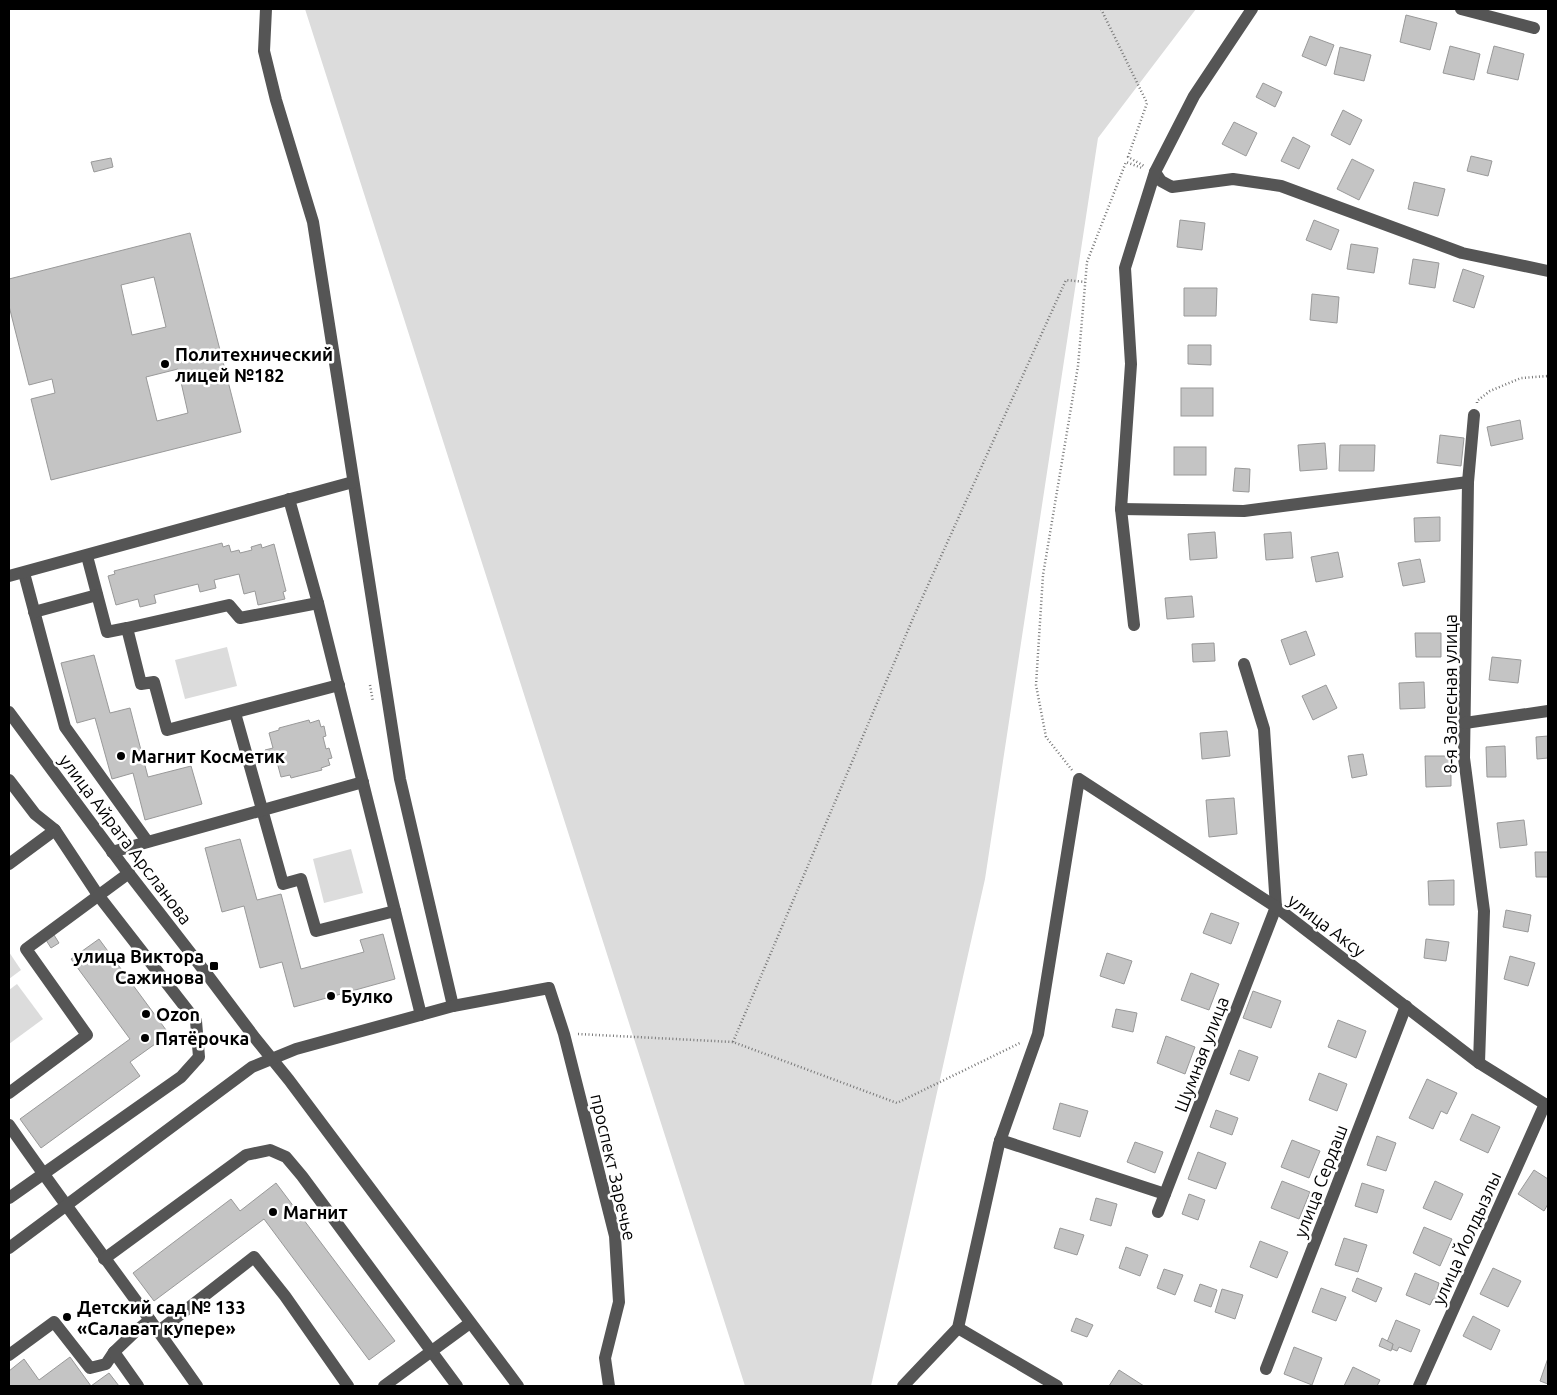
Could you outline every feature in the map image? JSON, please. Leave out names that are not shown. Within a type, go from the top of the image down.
[{"type":"street","points":[[9,1248],[252,1067],[296,1049],[453,1006],[400,779],[313,222],[276,100],[264,51],[266,9]]},
{"type":"street","points":[[1134,625],[1121,509],[1131,364],[1125,268],[1155,172],[1194,96],[1252,9]]},
{"type":"street","points":[[1460,9],[1534,28]]},
{"type":"street","points":[[1155,172],[1162,181],[1172,187],[1233,179],[1281,186],[1462,253],[1548,271]]},
{"type":"street","name":"8-я Залесная улица","points":[[1474,415],[1468,482],[1464,758],[1484,911],[1479,1063]]},
{"type":"street","points":[[9,576],[353,482]]},
{"type":"street","points":[[1121,509],[1244,511],[1468,482]]},
{"type":"street","points":[[289,499],[339,685],[421,1015]]},
{"type":"street","points":[[87,556],[107,632],[229,605],[240,618],[318,603]]},
{"type":"street","points":[[24,573],[64,727],[147,841]]},
{"type":"street","points":[[34,612],[97,595]]},
{"type":"street","points":[[127,628],[140,684],[154,682],[167,730],[339,685]]},
{"type":"street","points":[[1244,664],[1264,728],[1276,908]]},
{"type":"street","points":[[1465,723],[1548,711]]},
{"type":"street","name":"улица Айрата Арсланова","points":[[9,712],[112,852],[289,1080],[518,1386]]},
{"type":"street","points":[[235,713],[283,884],[301,880],[316,931],[395,911]]},
{"type":"street","points":[[902,1386],[958,1328],[1000,1140],[1038,1034],[1079,779]]},
{"type":"street","name":"улица Аксу","points":[[1079,779],[1276,908],[1479,1063],[1547,1105]]},
{"type":"street","points":[[9,780],[35,814],[56,830],[98,895],[196,1021],[199,1057],[181,1077],[9,1198]]},
{"type":"street","points":[[112,852],[363,782]]},
{"type":"street","points":[[9,864],[56,830]]},
{"type":"street","points":[[9,1093],[87,1035],[26,949],[129,873]]},
{"type":"street","name":"Шумная улица","points":[[1158,1212],[1276,908]]},
{"type":"street","name":"проспект Заречье","points":[[453,1006],[549,988],[564,1034],[615,1236],[619,1302],[605,1358],[609,1386]]},
{"type":"street","name":"улица Сердаш","points":[[1266,1369],[1406,1006]]},
{"type":"street","name":"улица Йолдызлы","points":[[1419,1386],[1547,1105]]},
{"type":"street","points":[[9,1125],[14,1142],[43,1174],[159,1331],[197,1386]]},
{"type":"street","points":[[1000,1140],[1165,1194]]},
{"type":"street","points":[[104,1259],[246,1155],[270,1150],[286,1156],[302,1176],[457,1386]]},
{"type":"street","points":[[159,1331],[254,1257],[285,1296],[348,1386]]},
{"type":"street","points":[[9,1355],[54,1322],[90,1368],[106,1364],[114,1352],[150,1320]]},
{"type":"street","points":[[384,1386],[470,1323]]},
{"type":"street","points":[[958,1328],[1057,1386]]},
{"type":"street","points":[[114,1352],[138,1386]]},
{"type":"path","points":[[1101,9],[1147,103],[1128,157],[1155,172]]},
{"type":"path","points":[[1079,779],[1046,737],[1036,685],[1043,575],[1078,366],[1087,262],[1126,162],[1155,172]]},
{"type":"path","points":[[733,1042],[914,616],[1066,280],[1085,282]]},
{"type":"path","points":[[1474,415],[1477,401],[1490,391],[1520,378],[1548,376]]},
{"type":"path","points":[[370,680],[372,702]]},
{"type":"path","points":[[564,1034],[733,1042],[897,1103],[1038,1034]]},
{"type":"shaded area","points":[[305,9],[1196,9],[1098,138],[985,879],[871,1386],[745,1386]]},
{"type":"shaded area","points":[[227,647],[237,686],[185,699],[175,660]]},
{"type":"shaded area","points":[[351,849],[363,893],[324,903],[313,859]]},
{"type":"shaded area","points":[[9,952],[21,970],[9,979]]},
{"type":"shaded area","points":[[17,984],[43,1019],[9,1044],[9,990]]},
{"type":"building","points":[[1406,15],[1437,23],[1430,50],[1400,42]]},
{"type":"building","points":[[1310,36],[1334,45],[1326,66],[1302,56]]},
{"type":"building","points":[[1450,46],[1480,54],[1474,80],[1443,73]]},
{"type":"building","points":[[1494,46],[1524,54],[1518,80],[1487,73]]},
{"type":"building","points":[[1340,47],[1371,55],[1364,81],[1334,74]]},
{"type":"building","points":[[1263,83],[1282,92],[1275,107],[1256,97]]},
{"type":"building","points":[[1343,110],[1362,120],[1350,145],[1331,135]]},
{"type":"building","points":[[1234,122],[1257,133],[1246,156],[1222,144]]},
{"type":"building","points":[[1293,137],[1310,146],[1299,169],[1281,161]]},
{"type":"building","points":[[1471,156],[1492,161],[1488,176],[1467,171]]},
{"type":"building","points":[[111,158],[113,167],[94,172],[91,162]]},
{"type":"building","points":[[1352,159],[1374,170],[1359,200],[1337,189]]},
{"type":"building","points":[[1414,182],[1445,189],[1438,216],[1408,209]]},
{"type":"building","points":[[1180,220],[1205,223],[1202,250],[1177,247]]},
{"type":"building","points":[[1314,220],[1339,230],[1331,250],[1306,240]]},
{"type":"building","points":[[190,233],[241,432],[51,480],[31,399],[55,393],[52,379],[29,385],[9,306],[9,279]],"holes":[[[154,277],[166,327],[132,335],[121,285]],[[178,369],[188,413],[157,421],[146,377]]]},
{"type":"building","points":[[1351,244],[1378,248],[1374,273],[1347,269]]},
{"type":"building","points":[[1413,259],[1439,263],[1435,288],[1409,284]]},
{"type":"building","points":[[1463,269],[1484,276],[1474,308],[1453,301]]},
{"type":"building","points":[[1184,288],[1217,288],[1216,316],[1184,316]]},
{"type":"building","points":[[1312,294],[1339,297],[1337,323],[1310,320]]},
{"type":"building","points":[[1188,345],[1211,345],[1211,365],[1188,364]]},
{"type":"building","points":[[1181,388],[1213,388],[1213,416],[1181,416]]},
{"type":"building","points":[[1520,420],[1523,439],[1491,446],[1487,427]]},
{"type":"building","points":[[1440,435],[1464,438],[1461,466],[1437,463]]},
{"type":"building","points":[[1325,443],[1327,469],[1300,471],[1298,445]]},
{"type":"building","points":[[1340,445],[1375,445],[1374,471],[1339,471]]},
{"type":"building","points":[[1174,447],[1206,447],[1206,475],[1174,475]]},
{"type":"building","points":[[1235,468],[1250,469],[1249,492],[1233,491]]},
{"type":"building","points":[[1440,517],[1440,541],[1415,542],[1414,518]]},
{"type":"building","points":[[1215,532],[1217,558],[1190,560],[1188,534]]},
{"type":"building","points":[[1291,532],[1293,558],[1266,560],[1264,534]]},
{"type":"building","points":[[222,543],[223,547],[229,545],[231,552],[239,550],[240,553],[252,550],[251,547],[261,544],[262,548],[274,544],[286,591],[283,592],[285,599],[258,605],[255,591],[244,594],[239,574],[214,580],[216,588],[200,592],[198,584],[154,595],[156,603],[140,607],[138,599],[116,605],[108,576],[115,574],[114,571]]},
{"type":"building","points":[[1338,552],[1343,577],[1316,582],[1311,557]]},
{"type":"building","points":[[1420,559],[1425,582],[1403,586],[1398,563]]},
{"type":"building","points":[[1192,596],[1194,617],[1167,619],[1165,598]]},
{"type":"building","points":[[1306,631],[1315,655],[1290,665],[1281,640]]},
{"type":"building","points":[[1415,633],[1441,633],[1441,657],[1416,657]]},
{"type":"building","points":[[1214,643],[1215,661],[1193,662],[1192,644]]},
{"type":"building","points":[[94,655],[110,713],[130,708],[148,777],[191,766],[202,804],[145,820],[133,773],[112,779],[95,718],[77,723],[61,663]]},
{"type":"building","points":[[1492,657],[1521,660],[1518,683],[1489,680]]},
{"type":"building","points":[[1424,682],[1425,708],[1400,709],[1399,683]]},
{"type":"building","points":[[1326,685],[1337,708],[1313,720],[1302,696]]},
{"type":"building","points":[[309,720],[310,723],[319,720],[321,727],[324,726],[326,736],[323,737],[326,749],[329,748],[332,758],[328,759],[330,765],[321,768],[322,770],[291,778],[290,775],[281,777],[277,762],[269,764],[265,750],[273,748],[269,733],[279,730],[279,728]]},
{"type":"building","points":[[1227,731],[1230,756],[1202,759],[1200,733]]},
{"type":"building","points":[[1548,736],[1548,758],[1537,759],[1536,737]]},
{"type":"building","points":[[1505,746],[1506,777],[1487,777],[1486,747]]},
{"type":"building","points":[[1363,754],[1367,775],[1352,778],[1348,756]]},
{"type":"building","points":[[1425,756],[1451,756],[1451,786],[1426,787]]},
{"type":"building","points":[[1234,798],[1237,834],[1209,837],[1206,800]]},
{"type":"building","points":[[1524,820],[1527,845],[1500,848],[1497,823]]},
{"type":"building","points":[[240,839],[257,900],[281,894],[301,969],[364,952],[360,940],[383,934],[395,979],[294,1007],[282,962],[260,968],[244,906],[222,912],[205,848]]},
{"type":"building","points":[[1535,852],[1548,852],[1548,877],[1536,877]]},
{"type":"building","points":[[1454,880],[1454,905],[1429,905],[1428,881]]},
{"type":"building","points":[[1506,910],[1531,915],[1528,932],[1503,927]]},
{"type":"building","points":[[1211,913],[1239,923],[1231,944],[1203,933]]},
{"type":"building","points":[[54,935],[59,943],[51,948],[46,940]]},
{"type":"building","points":[[99,939],[169,1034],[130,1062],[140,1076],[41,1148],[20,1119],[130,1039],[71,959]]},
{"type":"building","points":[[1426,939],[1449,942],[1446,961],[1424,958]]},
{"type":"building","points":[[1107,953],[1132,961],[1124,984],[1100,976]]},
{"type":"building","points":[[1510,956],[1535,963],[1528,986],[1504,979]]},
{"type":"building","points":[[1191,973],[1219,984],[1209,1010],[1181,1000]]},
{"type":"building","points":[[1253,991],[1281,1001],[1271,1028],[1243,1018]]},
{"type":"building","points":[[1116,1009],[1137,1013],[1133,1032],[1112,1027]]},
{"type":"building","points":[[1338,1020],[1366,1031],[1356,1058],[1328,1047]]},
{"type":"building","points":[[1166,1036],[1195,1047],[1185,1074],[1157,1063]]},
{"type":"building","points":[[1239,1050],[1258,1057],[1249,1081],[1230,1074]]},
{"type":"building","points":[[1319,1073],[1347,1084],[1337,1111],[1309,1100]]},
{"type":"building","points":[[1427,1079],[1457,1093],[1447,1114],[1441,1111],[1433,1129],[1409,1118]]},
{"type":"building","points":[[1060,1103],[1088,1111],[1080,1137],[1053,1129]]},
{"type":"building","points":[[1216,1110],[1238,1118],[1232,1135],[1210,1127]]},
{"type":"building","points":[[1472,1114],[1500,1127],[1488,1153],[1460,1140]]},
{"type":"building","points":[[1377,1136],[1396,1143],[1386,1171],[1367,1165]]},
{"type":"building","points":[[1292,1140],[1320,1151],[1309,1178],[1281,1167]]},
{"type":"building","points":[[1135,1142],[1163,1152],[1155,1173],[1127,1162]]},
{"type":"building","points":[[1198,1152],[1226,1163],[1216,1189],[1188,1179]]},
{"type":"building","points":[[1534,1170],[1548,1179],[1548,1204],[1544,1211],[1518,1194]]},
{"type":"building","points":[[1282,1181],[1310,1192],[1299,1219],[1271,1208]]},
{"type":"building","points":[[1435,1181],[1463,1194],[1451,1220],[1423,1208]]},
{"type":"building","points":[[276,1183],[395,1341],[369,1360],[264,1219],[154,1301],[133,1273],[231,1199],[240,1211]]},
{"type":"building","points":[[1362,1183],[1384,1190],[1377,1213],[1355,1206]]},
{"type":"building","points":[[1189,1194],[1205,1200],[1198,1220],[1182,1214]]},
{"type":"building","points":[[1096,1198],[1117,1204],[1111,1226],[1090,1220]]},
{"type":"building","points":[[1424,1227],[1452,1239],[1440,1266],[1413,1253]]},
{"type":"building","points":[[1060,1228],[1084,1235],[1077,1255],[1054,1248]]},
{"type":"building","points":[[1344,1238],[1367,1245],[1358,1272],[1335,1265]]},
{"type":"building","points":[[1260,1241],[1288,1252],[1277,1278],[1250,1267]]},
{"type":"building","points":[[1126,1247],[1148,1255],[1140,1276],[1119,1268]]},
{"type":"building","points":[[1493,1268],[1521,1281],[1508,1307],[1480,1294]]},
{"type":"building","points":[[1164,1269],[1183,1275],[1175,1295],[1157,1288]]},
{"type":"building","points":[[1415,1273],[1439,1283],[1437,1290],[1442,1295],[1441,1299],[1433,1299],[1430,1305],[1406,1295]]},
{"type":"building","points":[[1357,1278],[1382,1288],[1376,1302],[1352,1291]]},
{"type":"building","points":[[1200,1284],[1217,1290],[1211,1307],[1194,1301]]},
{"type":"building","points":[[1321,1288],[1346,1297],[1336,1321],[1312,1312]]},
{"type":"building","points":[[1222,1289],[1243,1295],[1235,1319],[1215,1312]]},
{"type":"building","points":[[1473,1316],[1500,1330],[1491,1350],[1463,1336]]},
{"type":"building","points":[[1076,1318],[1093,1325],[1087,1337],[1071,1331]]},
{"type":"building","points":[[1396,1320],[1420,1330],[1411,1352],[1399,1347],[1397,1351],[1392,1349],[1393,1344],[1387,1342]]},
{"type":"building","points":[[1382,1338],[1393,1344],[1391,1351],[1379,1346]]},
{"type":"building","points":[[1294,1347],[1322,1358],[1312,1385],[1284,1374]]},
{"type":"building","points":[[70,1357],[91,1386],[9,1386],[9,1371],[24,1359],[39,1380]]},
{"type":"building","points":[[1548,1358],[1548,1384],[1540,1381]]},
{"type":"building","points":[[1353,1367],[1380,1380],[1377,1386],[1344,1386]]},
{"type":"building","points":[[1119,1370],[1144,1386],[1109,1386]]},
{"type":"building","points":[[109,1373],[119,1386],[91,1386]]},
{"type":"place","name":"Политехнический лицей №182","points":[[165,364]]},
{"type":"place","name":"Магнит Косметик","points":[[121,756]]},
{"type":"place","name":"улица Виктора Сажинова","points":[[214,966]]},
{"type":"place","name":"Булко","points":[[331,996]]},
{"type":"place","name":"Ozon","points":[[146,1014]]},
{"type":"place","name":"Пятёрочка","points":[[145,1038]]},
{"type":"place","name":"Магнит","points":[[273,1212]]},
{"type":"place","name":"Детский сад № 133 «Салават купере»","points":[[67,1317]]}]
